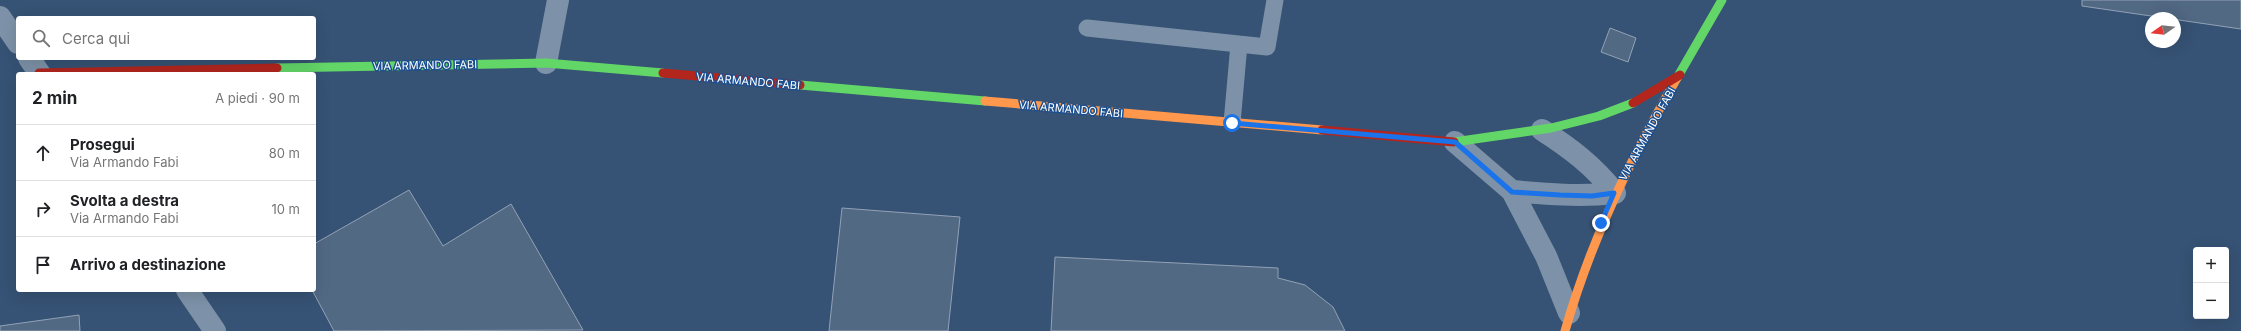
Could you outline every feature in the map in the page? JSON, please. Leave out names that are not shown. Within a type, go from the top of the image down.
[{"type":"street","points":[[546,63],[558,0]]},
{"type":"street","name":"VIA ARMANDO FABI","points":[[1567,322],[1591,247],[1614,193],[1722,0]]},
{"type":"street","points":[[0,17],[16,40]]},
{"type":"street","name":"VIA ARMANDO FABI","points":[[36,68],[546,63],[1455,142],[1542,130],[1611,111],[1642,98],[1680,75]]},
{"type":"street","name":"VIA ARMANDO FABI","points":[[1542,130],[1573,150],[1590,164],[1614,193]]},
{"type":"street","name":"VIA ARMANDO FABI","points":[[1455,142],[1512,192],[1546,256],[1567,322]]},
{"type":"street","name":"VIA ARMANDO FABI","points":[[1512,192],[1592,196],[1614,193]]},
{"type":"street","points":[[188,292],[215,331]]},
{"type":"lane","points":[[1087,28],[1266,47],[1275,0]]},
{"type":"lane","points":[[1232,123],[1239,44]]},
{"type":"building","points":[[2082,0],[2241,0],[2241,29],[2181,20],[2181,12],[2145,12],[2145,15],[2082,6]]},
{"type":"building","points":[[1610,28],[1636,38],[1628,62],[1601,52]]},
{"type":"building","points":[[409,190],[443,246],[511,204],[583,330],[334,331],[313,292],[316,292],[316,243]]},
{"type":"building","points":[[842,208],[960,217],[948,331],[829,331]]},
{"type":"building","points":[[1055,257],[1278,268],[1278,278],[1305,285],[1333,307],[1345,331],[1051,331]]},
{"type":"building","points":[[79,315],[80,331],[0,331],[0,326]]},
{"type":"traffic: fast","points":[[1677,78],[1722,0]]},
{"type":"traffic: fast","points":[[277,68],[546,63],[663,73]]},
{"type":"traffic: fast","points":[[800,85],[985,101]]},
{"type":"traffic: fast","points":[[1454,142],[1551,128],[1599,116],[1633,103]]},
{"type":"traffic: slow","points":[[1565,331],[1575,297],[1599,233],[1613,201],[1643,139],[1677,78]]},
{"type":"traffic: slow","points":[[985,101],[1322,130]]},
{"type":"traffic: jam","points":[[87,72],[277,68]]},
{"type":"traffic: jam","points":[[663,73],[800,85]]},
{"type":"traffic: jam","points":[[1633,103],[1680,75]]},
{"type":"traffic: jam","points":[[1322,130],[1454,142]]},
{"type":"route","points":[[1232,123],[1455,142],[1512,192],[1592,196],[1614,193],[1601,223]]}]
